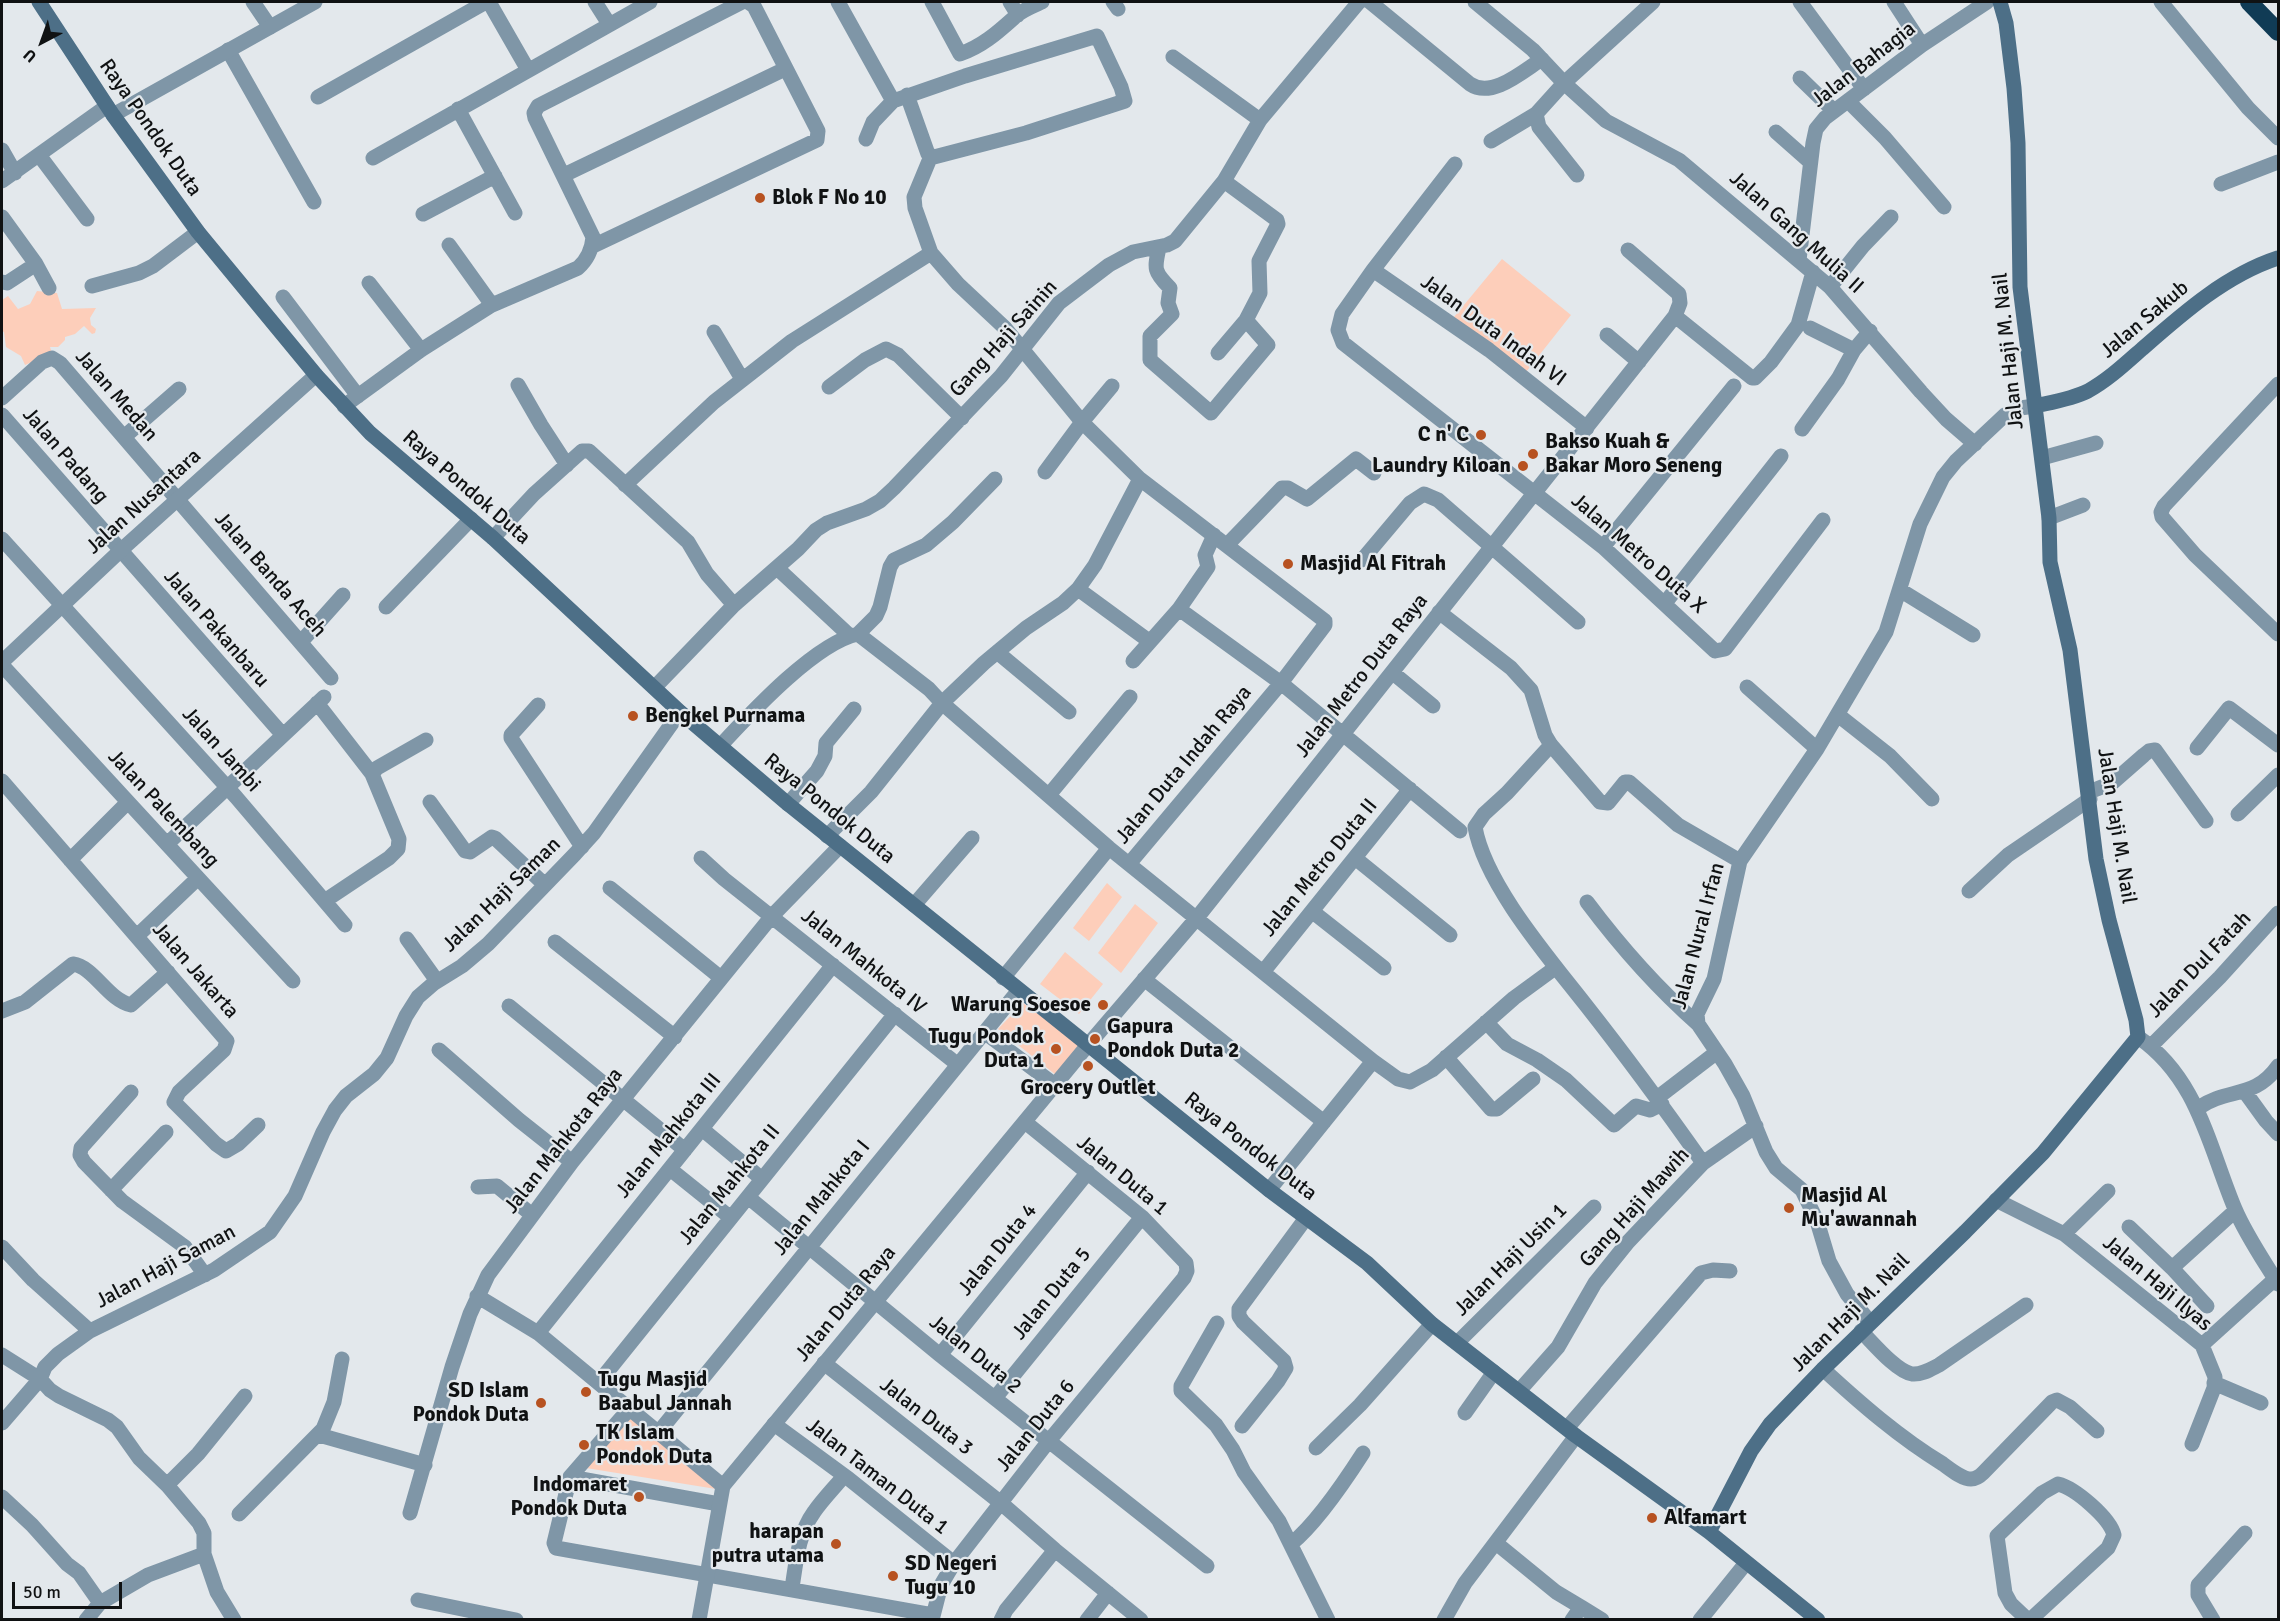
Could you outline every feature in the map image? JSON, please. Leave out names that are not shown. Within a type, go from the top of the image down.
[{"type":"highway","points":[[2249,2],[2278,32]]},
{"type":"main road","name":"Raya Pondok Duta","points":[[39,2],[110,111],[198,232],[316,375],[344,406],[401,460],[493,538],[680,712],[827,836],[1269,1190],[1367,1263],[1432,1324],[1572,1432],[1709,1532],[1818,1620]]},
{"type":"main road","name":"Jalan Haji M. Nail","points":[[1709,1532],[1759,1438],[1823,1369],[2043,1153],[2145,1042],[2136,1020],[2109,920],[2096,859],[2070,650],[2050,562],[2049,518],[2020,287],[2018,143],[2014,88],[2006,23],[2000,2]]},
{"type":"main road","name":"Jalan Sakub","points":[[2035,406],[2076,396],[2090,390],[2109,377],[2204,298],[2232,279],[2278,258]]},
{"type":"street","points":[[254,2],[270,27]]},
{"type":"street","points":[[2,150],[8,177],[110,111],[315,2]]},
{"type":"street","points":[[318,97],[487,2],[528,70]]},
{"type":"street","points":[[595,2],[609,24]]},
{"type":"street","points":[[373,158],[650,2]]},
{"type":"street","points":[[344,406],[421,350],[492,305],[578,268],[588,254],[593,237],[535,118],[534,113],[538,106],[742,2]]},
{"type":"street","points":[[588,254],[816,140],[818,131],[754,6],[748,2]]},
{"type":"street","points":[[838,2],[893,101]]},
{"type":"street","points":[[932,2],[960,54],[975,49],[1002,30],[1014,8],[1042,2]]},
{"type":"street","name":"Gang Haji Sainin","points":[[655,687],[734,605],[816,530],[880,501],[1001,376],[1059,303],[1110,265],[1133,252],[1159,248],[1175,241],[1224,181],[1260,120],[1359,2]]},
{"type":"street","points":[[1370,2],[1478,89],[1491,88],[1542,59]]},
{"type":"street","name":"Jalan Gang Mulia II","points":[[1475,2],[1503,23],[1606,121],[1679,160],[1830,287],[1921,392],[1946,419],[1975,444]]},
{"type":"street","points":[[1491,141],[1536,114],[1564,83],[1653,2]]},
{"type":"street","points":[[1800,2],[1864,89]]},
{"type":"street","points":[[1894,2],[1922,45]]},
{"type":"street","name":"Jalan Bahagia","points":[[1799,260],[1816,129],[1825,118],[1922,45],[1987,2]]},
{"type":"street","points":[[2162,2],[2248,108],[2278,138]]},
{"type":"street","points":[[866,138],[873,122],[893,101],[907,95],[1097,36],[1121,87],[1125,101],[1026,133],[934,157],[928,154],[907,95]]},
{"type":"street","points":[[228,50],[314,202]]},
{"type":"street","points":[[1173,57],[1260,120]]},
{"type":"street","points":[[564,176],[785,69]]},
{"type":"street","points":[[1800,78],[1834,111]]},
{"type":"street","points":[[1848,101],[1885,138],[1944,207]]},
{"type":"street","points":[[458,109],[515,213]]},
{"type":"street","points":[[1536,114],[1539,127],[1577,175]]},
{"type":"street","points":[[1776,132],[1810,162]]},
{"type":"street","points":[[39,155],[87,219]]},
{"type":"street","points":[[932,156],[914,197],[915,208],[931,253],[943,268],[1005,328],[1082,422],[1140,479],[1227,545],[1282,488],[1288,488],[1307,499],[1356,459],[1374,473]]},
{"type":"street","points":[[2221,184],[2278,162]]},
{"type":"street","points":[[1373,270],[1455,164]]},
{"type":"street","points":[[423,214],[495,176]]},
{"type":"street","points":[[1218,353],[1246,320],[1260,293],[1259,261],[1278,224],[1277,220],[1224,181]]},
{"type":"street","points":[[2,217],[36,264],[49,288]]},
{"type":"street","points":[[1830,287],[1863,246],[1891,217]]},
{"type":"street","points":[[92,286],[139,273],[153,266],[198,232]]},
{"type":"street","points":[[449,245],[492,305]]},
{"type":"street","points":[[1159,248],[1155,266],[1159,277],[1170,288],[1168,303],[1172,314],[1150,336],[1150,360],[1211,413],[1268,345],[1246,320]]},
{"type":"street","points":[[1628,250],[1679,294],[1680,303],[1675,316],[1752,378],[1755,378],[1771,362],[1798,325],[1813,272]]},
{"type":"street","points":[[625,485],[742,379],[792,341],[931,253]]},
{"type":"street","points":[[2,282],[7,283],[36,264]]},
{"type":"street","name":"Jalan Metro Duta X","points":[[1373,270],[1342,314],[1338,330],[1344,343],[1603,547],[1711,648],[1719,651],[1725,648],[1823,520]]},
{"type":"street","name":"Jalan Duta Indah VI","points":[[1373,270],[1489,350],[1587,428]]},
{"type":"street","points":[[369,283],[421,350]]},
{"type":"street","points":[[282,297],[358,396]]},
{"type":"street","name":"Jalan Metro Duta Raya","points":[[1088,1045],[1196,919],[1675,316]]},
{"type":"street","points":[[1810,328],[1854,350]]},
{"type":"street","points":[[1802,429],[1838,379],[1854,350],[1870,331]]},
{"type":"street","points":[[714,332],[742,379]]},
{"type":"street","points":[[1607,335],[1639,362]]},
{"type":"street","points":[[829,387],[865,360],[886,349],[898,355],[962,418]]},
{"type":"street","name":"Jalan Medan","points":[[2,398],[42,362],[52,358],[60,363],[177,499]]},
{"type":"street","name":"Jalan Nusantara","points":[[2,664],[120,551],[316,375]]},
{"type":"street","points":[[2278,384],[2164,506],[2161,512],[2162,517],[2195,555],[2278,634]]},
{"type":"street","points":[[518,385],[567,465]]},
{"type":"street","points":[[1045,472],[1112,386]]},
{"type":"street","points":[[1603,547],[1734,386]]},
{"type":"street","points":[[124,436],[179,389]]},
{"type":"street","name":"Jalan Nural Irfan","points":[[2026,1305],[1924,1372],[1917,1374],[1905,1371],[1886,1357],[1866,1327],[1829,1261],[1817,1221],[1802,1190],[1776,1168],[1766,1152],[1743,1096],[1698,1024],[1697,1014],[1714,980],[1740,861],[1817,749],[1886,632],[1911,550],[1929,503],[1943,477],[1956,461],[2005,415],[2020,408],[2035,406]]},
{"type":"street","name":"Jalan Padang","points":[[2,415],[120,551]]},
{"type":"street","points":[[2042,458],[2097,442]]},
{"type":"street","points":[[493,538],[534,494],[582,451],[589,451],[688,542],[707,574],[734,605]]},
{"type":"street","points":[[1665,603],[1781,456]]},
{"type":"street","points":[[720,746],[786,679],[805,664],[854,635],[876,616],[894,560],[926,545],[953,522],[995,479]]},
{"type":"street","points":[[827,836],[871,792],[942,703],[997,652],[1026,628],[1063,603],[1078,589],[1095,564],[1140,479]]},
{"type":"street","points":[[1362,560],[1410,503],[1424,494],[1438,500],[1578,622]]},
{"type":"street","name":"Jalan Banda Aceh","points":[[177,499],[331,678]]},
{"type":"street","points":[[2049,518],[2083,505]]},
{"type":"street","points":[[386,607],[471,519]]},
{"type":"street","points":[[1133,661],[1179,609],[1208,567],[1205,555],[1214,535]]},
{"type":"street","name":"Jalan Jambi","points":[[2,540],[226,787],[326,900],[345,925]]},
{"type":"street","name":"Jalan Duta Indah Raya","points":[[1227,545],[1325,621],[1325,625],[1281,683],[1129,864],[1398,1079],[1410,1082],[1432,1070],[1446,1057]]},
{"type":"street","name":"Jalan Pakanbaru","points":[[120,551],[282,734]]},
{"type":"street","points":[[777,568],[854,635],[929,689],[942,703],[1129,864]]},
{"type":"street","points":[[1078,589],[1149,641]]},
{"type":"street","points":[[1900,590],[1973,635]]},
{"type":"street","points":[[301,642],[344,595]]},
{"type":"street","points":[[1179,609],[1281,683],[1460,831]]},
{"type":"street","points":[[1439,612],[1511,668],[1531,690],[1545,735],[1600,802],[1608,803],[1625,782],[1632,783],[1678,825],[1740,861]]},
{"type":"street","points":[[997,652],[1069,712]]},
{"type":"street","name":"Jalan Palembang","points":[[2,664],[293,981]]},
{"type":"street","points":[[1393,673],[1433,706]]},
{"type":"street","points":[[1748,687],[1817,749]]},
{"type":"street","points":[[1049,795],[1130,698]]},
{"type":"street","points":[[167,844],[320,700],[372,774],[399,839],[398,849],[390,858],[326,900]]},
{"type":"street","points":[[538,705],[510,737],[582,847]]},
{"type":"street","points":[[2197,748],[2229,708],[2278,745]]},
{"type":"street","points":[[788,804],[817,771],[825,756],[826,743],[854,709]]},
{"type":"street","name":"Jalan Haji Saman","points":[[2,1422],[40,1379],[45,1367],[58,1354],[90,1331],[205,1275],[262,1239],[276,1225],[294,1196],[335,1110],[346,1096],[381,1067],[412,1004],[424,990],[462,966],[488,944],[582,847],[680,712]]},
{"type":"street","points":[[1838,715],[1890,756],[1932,799]]},
{"type":"street","points":[[372,774],[377,768],[426,740]]},
{"type":"street","points":[[1551,744],[1507,793],[1484,814],[1475,827],[1482,855],[1503,893],[1555,968],[1659,1101],[1703,1162]]},
{"type":"street","points":[[1969,891],[2008,855],[2089,796],[2112,783],[2149,751],[2155,750],[2206,821]]},
{"type":"street","points":[[2238,813],[2278,775]]},
{"type":"street","name":"Jalan Metro Duta II","points":[[1263,972],[1410,789]]},
{"type":"street","name":"Jalan Jakarta","points":[[5,790],[70,860],[227,1041],[224,1050],[176,1095],[174,1101],[216,1144],[226,1151],[258,1125]]},
{"type":"street","points":[[70,860],[128,802]]},
{"type":"street","points":[[430,802],[465,851],[470,852],[492,837],[495,838],[523,867],[545,885]]},
{"type":"street","points":[[914,905],[972,838]]},
{"type":"street","name":"Jalan Mahkota Raya","points":[[410,1513],[452,1367],[477,1296],[488,1275],[572,1162],[721,978],[772,916],[840,846]]},
{"type":"street","points":[[1003,978],[1109,848]]},
{"type":"street","name":"Jalan Mahkota IV","points":[[701,858],[724,879],[957,1064]]},
{"type":"street","points":[[1355,858],[1450,935]]},
{"type":"street","points":[[137,936],[198,878]]},
{"type":"street","points":[[610,888],[721,978]]},
{"type":"street","points":[[1587,902],[1675,1004],[1698,1024]]},
{"type":"street","points":[[1313,912],[1384,968]]},
{"type":"street","name":"Jalan Dul Fatah","points":[[2145,1042],[2220,977],[2278,913]]},
{"type":"street","points":[[408,939],[437,981]]},
{"type":"street","points":[[555,942],[675,1037]]},
{"type":"street","points":[[2,1011],[25,1002],[73,964],[81,966],[109,992],[127,1004],[135,1003],[168,972]]},
{"type":"street","name":"Jalan Mahkota III","points":[[538,1333],[833,965]]},
{"type":"street","points":[[1533,1079],[1497,1109],[1491,1108],[1446,1057],[1514,998],[1555,968]]},
{"type":"street","points":[[1144,979],[1324,1122]]},
{"type":"street","name":"Jalan Mahkota I","points":[[658,1433],[1019,990]]},
{"type":"street","points":[[509,1006],[685,1150]]},
{"type":"street","name":"Jalan Mahkota II","points":[[599,1382],[895,1014]]},
{"type":"street","points":[[1486,1022],[1507,1044],[1537,1060],[1566,1080],[1614,1125],[1636,1106],[1650,1110],[1717,1052]]},
{"type":"street","points":[[984,1032],[1055,1085]]},
{"type":"street","points":[[2145,1042],[2173,1069],[2198,1108],[2235,1211],[2277,1282],[2202,1345]]},
{"type":"street","name":"Jalan Duta Raya","points":[[699,1620],[723,1486],[1088,1045]]},
{"type":"street","points":[[439,1050],[519,1120],[572,1162]]},
{"type":"street","points":[[1269,1190],[1373,1061]]},
{"type":"street","points":[[2198,1108],[2209,1100],[2256,1088],[2271,1076],[2278,1066]]},
{"type":"street","points":[[131,1092],[81,1148],[80,1155],[111,1190],[145,1219],[185,1247],[205,1275]]},
{"type":"street","points":[[2245,1092],[2278,1134]]},
{"type":"street","name":"Jalan Duta 1","points":[[1025,1122],[1142,1217],[1186,1263],[1187,1267]]},
{"type":"street","name":"Gang Haji Mawih","points":[[1519,1391],[1558,1347],[1595,1283],[1628,1242],[1703,1162],[1756,1126]]},
{"type":"street","points":[[702,1129],[762,1179]]},
{"type":"street","points":[[111,1190],[166,1132]]},
{"type":"street","points":[[670,1169],[731,1218]]},
{"type":"street","name":"Jalan Duta 4","points":[[940,1355],[1088,1172]]},
{"type":"street","points":[[478,1187],[497,1186],[532,1215]]},
{"type":"street","points":[[2064,1234],[2108,1191]]},
{"type":"street","name":"Jalan Duta 2","points":[[748,1197],[1048,1442],[1207,1566]]},
{"type":"street","name":"Jalan Haji Ilyas","points":[[1996,1200],[2064,1234],[2202,1345],[2215,1377],[2214,1383]]},
{"type":"street","name":"Jalan Haji Usin 1","points":[[1457,1343],[1594,1207]]},
{"type":"street","points":[[2172,1268],[2235,1211]]},
{"type":"street","name":"Jalan Duta 5","points":[[995,1398],[1142,1217]]},
{"type":"street","points":[[1242,1426],[1286,1368],[1284,1361],[1242,1322],[1239,1309],[1306,1218]]},
{"type":"street","points":[[2129,1227],[2207,1306]]},
{"type":"street","points":[[2,1247],[33,1280],[90,1331]]},
{"type":"street","name":"Jalan Duta 6","points":[[933,1617],[941,1585],[954,1563],[1048,1442],[1184,1278],[1187,1267]]},
{"type":"street","points":[[1444,1620],[1465,1583],[1496,1543],[1572,1432],[1701,1273],[1713,1270],[1730,1271]]},
{"type":"street","points":[[477,1296],[538,1333],[723,1486]]},
{"type":"street","points":[[1217,1323],[1181,1386],[1181,1391],[1225,1437],[1244,1472],[1279,1521],[1329,1620]]},
{"type":"street","points":[[1316,1448],[1360,1405],[1432,1324]]},
{"type":"street","points":[[2,1355],[40,1379],[58,1396],[108,1420],[117,1427],[139,1458],[167,1485],[198,1523],[204,1533],[204,1554],[217,1592],[234,1620]]},
{"type":"street","points":[[239,1514],[319,1435],[327,1423],[334,1402],[342,1359]]},
{"type":"street","name":"Jalan Duta 3","points":[[824,1364],[1001,1503],[1142,1620]]},
{"type":"street","points":[[1823,1369],[1917,1449],[1958,1474],[1971,1479],[1983,1473],[2052,1402],[2057,1400],[2070,1407],[2097,1431]]},
{"type":"street","points":[[1465,1413],[1494,1372]]},
{"type":"street","points":[[2192,1444],[2214,1383],[2261,1403]]},
{"type":"street","points":[[167,1485],[198,1454],[245,1396]]},
{"type":"street","points":[[630,1408],[570,1477],[554,1543],[556,1548],[792,1588],[933,1617]]},
{"type":"street","name":"Jalan Taman Duta 1","points":[[774,1424],[954,1563]]},
{"type":"street","points":[[319,1435],[424,1465]]},
{"type":"street","points":[[1291,1544],[1311,1523],[1364,1453]]},
{"type":"street","points":[[792,1588],[807,1524],[813,1513],[844,1476]]},
{"type":"street","points":[[570,1477],[719,1504]]},
{"type":"street","points":[[2058,1484],[2069,1487],[2087,1502],[2112,1528],[2114,1536],[2108,1548],[2029,1620],[2011,1604],[2005,1593],[1997,1536],[2042,1493],[2058,1484]]},
{"type":"street","points":[[2,1497],[32,1525],[67,1564],[79,1573],[100,1603]]},
{"type":"street","points":[[2213,1620],[2198,1595],[2198,1585],[2245,1533]]},
{"type":"street","points":[[1496,1543],[1556,1592],[1576,1613],[1602,1620]]},
{"type":"street","points":[[1001,1620],[1006,1610],[1055,1550]]},
{"type":"street","points":[[86,1620],[100,1603],[148,1575],[204,1554]]},
{"type":"street","points":[[1700,1620],[1746,1563]]},
{"type":"street","points":[[1087,1620],[1108,1593]]},
{"type":"street","points":[[418,1600],[516,1620]]},
{"type":"shaded area","points":[[1502,259],[1571,315],[1526,372],[1454,317]]},
{"type":"shaded area","points":[[37,291],[57,293],[62,309],[96,308],[90,318],[91,325],[96,329],[92,334],[84,326],[75,334],[65,337],[58,347],[50,347],[52,353],[25,365],[21,356],[6,347],[2,331],[2,300],[8,296],[18,309],[30,304]]},
{"type":"shaded area","points":[[1107,883],[1122,897],[1089,941],[1073,928]]},
{"type":"shaded area","points":[[1135,904],[1158,923],[1121,973],[1098,953]]},
{"type":"shaded area","points":[[1065,952],[1103,984],[1079,1014],[1040,984]]},
{"type":"shaded area","points":[[1023,1003],[1080,1045],[1056,1075],[998,1029]]},
{"type":"shaded area","points":[[634,1412],[716,1489],[586,1468]]},
{"type":"place","name":"Blok F No 10","points":[[760,198]]},
{"type":"place","name":"C n' C","points":[[1481,435]]},
{"type":"place","name":"Bakso Kuah & Bakar Moro Seneng","points":[[1533,454]]},
{"type":"place","name":"Laundry Kiloan","points":[[1523,466]]},
{"type":"place","name":"Masjid Al Fitrah","points":[[1288,564]]},
{"type":"place","name":"Bengkel Purnama","points":[[633,716]]},
{"type":"place","name":"Warung Soesoe","points":[[1103,1005]]},
{"type":"place","name":"Gapura Pondok Duta 2","points":[[1095,1039]]},
{"type":"place","name":"Tugu Pondok Duta 1","points":[[1056,1049]]},
{"type":"place","name":"Grocery Outlet","points":[[1088,1066]]},
{"type":"place","name":"Masjid Al Mu'awannah","points":[[1789,1208]]},
{"type":"place","name":"Tugu Masjid Baabul Jannah","points":[[586,1392]]},
{"type":"place","name":"SD Islam Pondok Duta","points":[[541,1403]]},
{"type":"place","name":"TK Islam Pondok Duta","points":[[584,1445]]},
{"type":"place","name":"Indomaret Pondok Duta","points":[[639,1497]]},
{"type":"place","name":"Alfamart","points":[[1652,1518]]},
{"type":"place","name":"harapan putra utama","points":[[836,1544]]},
{"type":"place","name":"SD Negeri Tugu 10","points":[[893,1576]]}]
